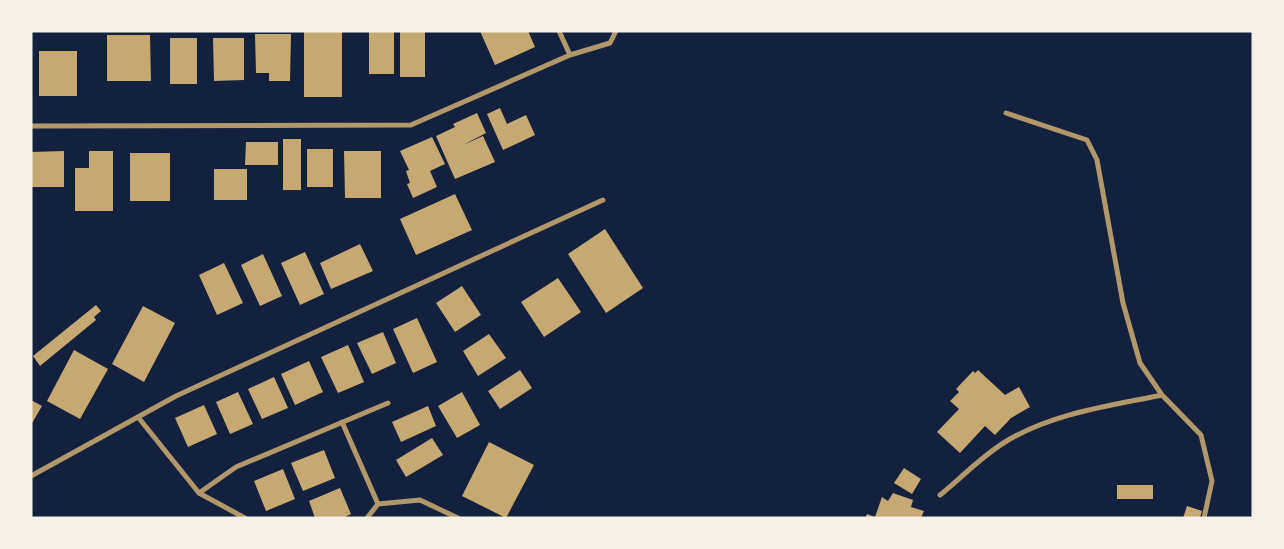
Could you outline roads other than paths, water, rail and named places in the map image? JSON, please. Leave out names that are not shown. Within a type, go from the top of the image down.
[{"type":"street","points":[[559,31],[570,55]]},
{"type":"street","points":[[31,126],[411,125],[570,55],[610,43],[616,31]]},
{"type":"street","points":[[1006,113],[1086,140],[1097,160],[1123,302],[1140,363],[1162,395],[1201,435],[1212,481],[1204,518]]},
{"type":"street","points":[[31,476],[176,396],[603,200]]},
{"type":"street","points":[[940,495],[1005,442],[1043,423],[1091,410],[1162,395]]},
{"type":"street","points":[[199,493],[236,466],[388,403]]},
{"type":"street","points":[[138,417],[199,493],[245,518]]},
{"type":"street","points":[[342,422],[378,504]]},
{"type":"street","points":[[367,518],[378,504],[420,500],[458,518]]}]
